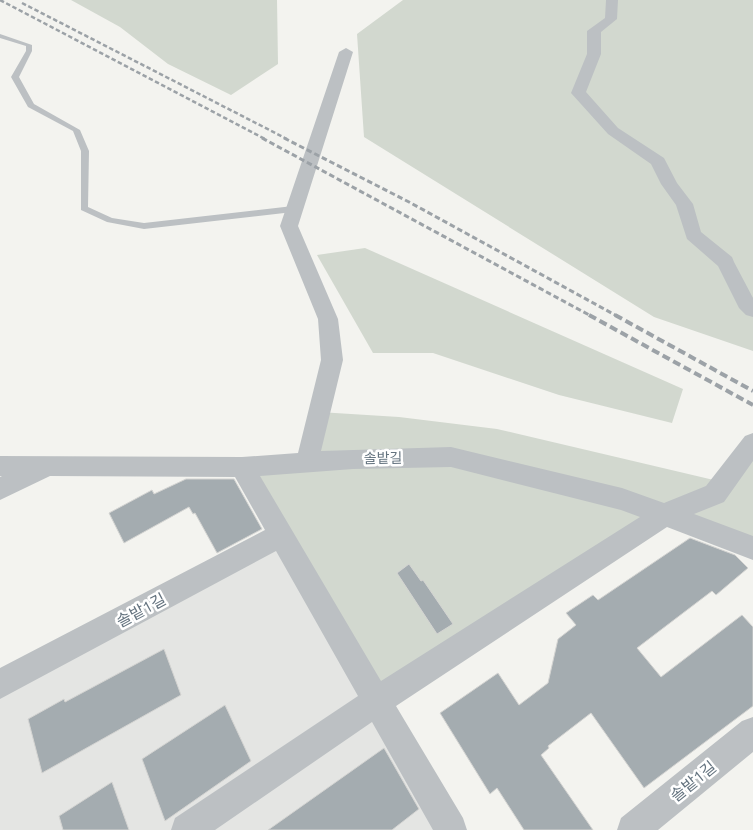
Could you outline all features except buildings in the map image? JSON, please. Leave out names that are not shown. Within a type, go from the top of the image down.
[{"type":"street","points":[[612,0],[611,19],[594,30],[594,54],[578,93],[613,131],[658,161],[669,184],[684,204],[693,235],[725,262],[746,303],[753,310]]},
{"type":"street","points":[[307,462],[332,360],[328,319],[289,226],[346,52]]},
{"type":"street","points":[[187,830],[377,701],[664,515],[715,494],[753,443]]},
{"type":"street","name":"솔밭길","points":[[0,466],[242,467],[353,459],[451,457],[622,499],[753,548]]},
{"type":"street","points":[[0,489],[51,465]]},
{"type":"street","points":[[242,467],[451,830]]},
{"type":"street","name":"솔밭1길","points":[[0,684],[281,535]]},
{"type":"street","name":"솔밭1길","points":[[633,830],[753,732]]},
{"type":"lane","points":[[0,36],[28,45],[29,51],[15,77],[32,105],[76,130],[85,151],[84,208],[110,220],[144,226],[293,209]]},
{"type":"shaded area","points":[[71,0],[277,0],[278,64],[231,95],[168,64],[120,27]]},
{"type":"shaded area","points":[[403,0],[753,0],[753,351],[654,317],[364,137],[357,34]]},
{"type":"shaded area","points":[[365,248],[683,389],[672,423],[559,395],[433,353],[373,353],[317,255]]},
{"type":"shaded area","points":[[319,412],[399,417],[497,429],[718,481],[753,443],[753,548],[664,515],[377,701],[242,467],[307,462]]},
{"type":"shaded area","points":[[281,535],[451,830],[0,830],[0,684]]},
{"type":"railway","points":[[0,0],[265,139]]},
{"type":"railway","points":[[22,3],[287,139]]},
{"type":"railway","points":[[262,138],[591,316]]},
{"type":"railway","points":[[284,138],[409,202],[617,316]]},
{"type":"railway","points":[[589,315],[753,405]]},
{"type":"railway","points":[[615,315],[753,391]]}]
